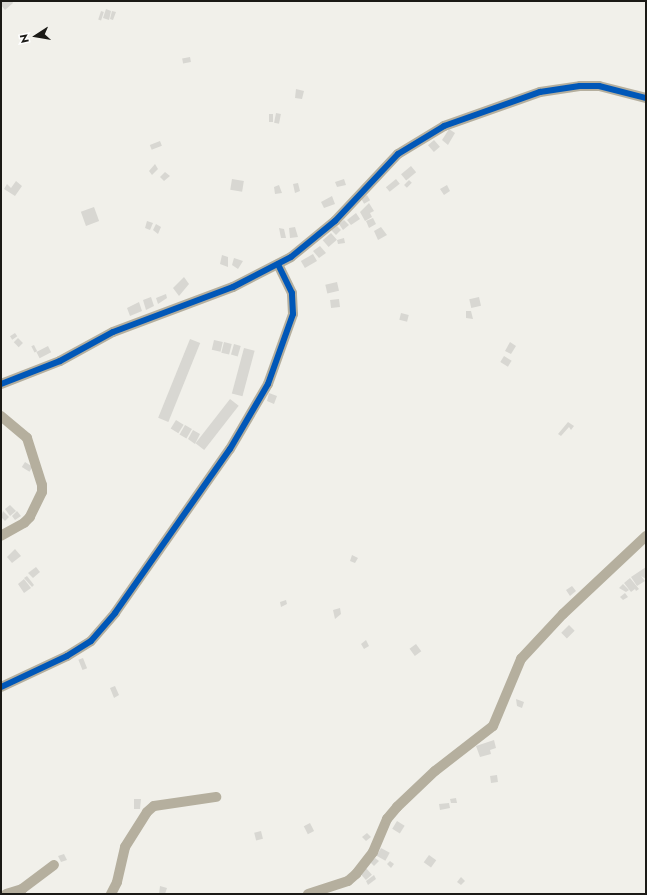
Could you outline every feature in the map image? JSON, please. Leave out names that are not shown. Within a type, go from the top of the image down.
[{"type":"street","points":[[1,384],[60,361],[113,332],[233,287],[278,264],[336,221],[398,154],[444,126],[540,92],[580,86],[599,86],[646,98]]},
{"type":"street","points":[[1,687],[67,656],[91,641],[115,613],[230,449],[268,384],[293,314],[292,293],[278,264]]},
{"type":"street","points":[[1,416],[27,438],[42,485],[42,492],[30,517],[24,524],[1,536]]},
{"type":"street","points":[[308,894],[348,881],[356,874],[373,852],[387,819],[397,807],[435,771],[493,726],[522,659],[568,609],[646,536]]},
{"type":"street","points":[[111,894],[117,882],[125,847],[147,812],[154,806],[216,797]]},
{"type":"street","points":[[6,894],[22,889],[54,865]]},
{"type":"building","points":[[2,1],[12,1],[13,3],[5,10],[1,5]]},
{"type":"building","points":[[106,9],[111,11],[109,20],[103,18]]},
{"type":"building","points":[[101,11],[104,12],[101,20],[98,20]]},
{"type":"building","points":[[112,11],[116,12],[113,20],[110,19]]},
{"type":"building","points":[[190,57],[191,62],[183,63],[182,59]]},
{"type":"building","points":[[296,89],[304,91],[302,99],[295,98]]},
{"type":"building","points":[[276,113],[281,114],[279,124],[274,123]]},
{"type":"building","points":[[269,114],[273,114],[273,122],[269,122]]},
{"type":"building","points":[[449,129],[455,133],[448,145],[442,140]]},
{"type":"building","points":[[434,140],[440,147],[434,152],[428,145]]},
{"type":"building","points":[[160,141],[162,146],[152,150],[150,145]]},
{"type":"building","points":[[155,164],[158,169],[152,175],[149,171]]},
{"type":"building","points":[[411,166],[416,172],[406,180],[401,174]]},
{"type":"building","points":[[165,172],[170,176],[164,181],[160,177]]},
{"type":"building","points":[[232,179],[244,181],[242,192],[230,190]]},
{"type":"building","points":[[344,179],[346,185],[337,187],[335,182]]},
{"type":"building","points":[[396,179],[400,184],[390,192],[386,187]]},
{"type":"building","points":[[409,180],[412,183],[407,188],[404,185]]},
{"type":"building","points":[[16,181],[22,186],[15,196],[4,189],[7,184],[11,188]]},
{"type":"building","points":[[298,183],[300,191],[295,193],[293,184]]},
{"type":"building","points":[[279,185],[282,193],[275,194],[274,187]]},
{"type":"building","points":[[447,185],[450,191],[444,195],[440,189]]},
{"type":"building","points":[[367,195],[370,200],[364,204],[361,199]]},
{"type":"building","points":[[332,196],[335,204],[324,208],[321,202]]},
{"type":"building","points":[[369,203],[374,211],[370,213],[372,217],[365,221],[360,212]]},
{"type":"building","points":[[94,207],[99,221],[86,226],[81,212]]},
{"type":"building","points":[[356,213],[360,219],[351,225],[347,220]]},
{"type":"building","points":[[373,218],[376,224],[369,228],[366,221]]},
{"type":"building","points":[[344,220],[349,225],[343,230],[339,224]]},
{"type":"building","points":[[147,221],[153,223],[150,230],[145,228]]},
{"type":"building","points":[[156,224],[161,227],[158,234],[153,230]]},
{"type":"building","points":[[336,225],[341,230],[336,235],[331,230]]},
{"type":"building","points":[[295,227],[298,237],[290,238],[289,228]]},
{"type":"building","points":[[381,227],[387,235],[378,240],[374,231]]},
{"type":"building","points":[[279,228],[284,229],[286,238],[281,238]]},
{"type":"building","points":[[331,233],[337,240],[329,247],[323,240]]},
{"type":"building","points":[[344,238],[345,243],[338,244],[337,240]]},
{"type":"building","points":[[320,246],[326,253],[319,258],[313,251]]},
{"type":"building","points":[[313,254],[317,261],[305,268],[301,261]]},
{"type":"building","points":[[222,255],[228,257],[228,267],[220,264]]},
{"type":"building","points":[[234,258],[243,261],[238,269],[232,265]]},
{"type":"building","points":[[184,277],[189,284],[179,296],[173,288]]},
{"type":"building","points":[[337,282],[339,291],[327,293],[325,285]]},
{"type":"building","points":[[166,294],[167,298],[158,304],[156,298]]},
{"type":"building","points":[[151,297],[154,306],[146,310],[143,300]]},
{"type":"building","points":[[479,297],[481,306],[471,308],[469,299]]},
{"type":"building","points":[[339,299],[340,307],[331,308],[330,300]]},
{"type":"building","points":[[139,302],[142,311],[130,316],[127,308]]},
{"type":"building","points":[[466,311],[471,311],[473,319],[466,318]]},
{"type":"building","points":[[401,313],[409,315],[407,322],[399,320]]},
{"type":"building","points":[[15,333],[17,336],[12,340],[10,336]]},
{"type":"building","points":[[18,338],[23,343],[19,347],[14,342]]},
{"type":"building","points":[[190,339],[200,343],[168,422],[158,418]]},
{"type":"building","points":[[214,340],[223,342],[221,352],[212,350]]},
{"type":"building","points":[[224,342],[232,344],[229,355],[221,353]]},
{"type":"building","points":[[510,342],[516,346],[511,354],[505,351]]},
{"type":"building","points":[[234,344],[241,346],[238,357],[231,355]]},
{"type":"building","points":[[34,345],[37,351],[35,353],[31,346]]},
{"type":"building","points":[[48,346],[51,352],[40,358],[36,352]]},
{"type":"building","points":[[244,348],[255,351],[242,396],[232,393]]},
{"type":"building","points":[[504,356],[512,361],[508,367],[500,362]]},
{"type":"building","points":[[269,393],[277,396],[274,404],[267,401]]},
{"type":"building","points":[[230,399],[239,406],[204,450],[196,443]]},
{"type":"building","points":[[176,420],[184,425],[178,433],[171,428]]},
{"type":"building","points":[[568,422],[574,426],[571,430],[569,427],[561,436],[558,434]]},
{"type":"building","points":[[185,425],[192,429],[186,439],[180,435]]},
{"type":"building","points":[[193,430],[200,434],[195,444],[188,439]]},
{"type":"building","points":[[25,462],[33,467],[29,472],[22,467]]},
{"type":"building","points":[[10,505],[16,511],[10,516],[5,509]]},
{"type":"building","points":[[3,511],[9,517],[5,521],[1,517]]},
{"type":"building","points":[[17,511],[21,516],[15,520],[12,516]]},
{"type":"building","points":[[15,549],[21,556],[12,563],[7,557]]},
{"type":"building","points":[[352,555],[358,558],[355,563],[350,561]]},
{"type":"building","points":[[36,567],[40,572],[33,578],[28,573]]},
{"type":"building","points":[[646,567],[646,579],[641,576],[645,581],[637,586],[631,577]]},
{"type":"building","points":[[27,576],[34,585],[32,587],[24,578]]},
{"type":"building","points":[[630,578],[639,589],[636,591],[635,589],[631,592],[624,583]]},
{"type":"building","points":[[24,579],[31,588],[24,593],[18,584]]},
{"type":"building","points":[[623,584],[629,590],[626,592],[619,588]]},
{"type":"building","points":[[572,586],[576,591],[570,596],[566,590]]},
{"type":"building","points":[[625,593],[628,597],[623,600],[620,597]]},
{"type":"building","points":[[286,600],[287,604],[281,607],[280,602]]},
{"type":"building","points":[[340,608],[341,614],[335,619],[333,610]]},
{"type":"building","points":[[569,625],[575,631],[567,638],[561,633]]},
{"type":"building","points":[[366,640],[369,646],[364,649],[361,644]]},
{"type":"building","points":[[416,644],[421,651],[415,656],[410,649]]},
{"type":"building","points":[[83,658],[87,668],[82,670],[78,660]]},
{"type":"building","points":[[115,686],[119,695],[114,698],[110,688]]},
{"type":"building","points":[[516,699],[524,702],[522,708],[517,706]]},
{"type":"building","points":[[494,740],[496,748],[490,750],[491,754],[480,757],[476,746]]},
{"type":"building","points":[[497,775],[498,782],[491,783],[490,776]]},
{"type":"building","points":[[456,798],[457,803],[451,803],[450,799]]},
{"type":"building","points":[[134,799],[141,799],[140,809],[134,809]]},
{"type":"building","points":[[449,803],[450,808],[440,810],[439,804]]},
{"type":"building","points":[[397,821],[405,826],[400,833],[392,829]]},
{"type":"building","points":[[310,823],[314,831],[308,834],[304,826]]},
{"type":"building","points":[[261,831],[263,839],[256,840],[254,833]]},
{"type":"building","points":[[367,833],[371,837],[366,841],[362,837]]},
{"type":"building","points":[[381,848],[390,853],[385,861],[377,856]]},
{"type":"building","points":[[64,854],[67,860],[61,862],[58,856]]},
{"type":"building","points":[[429,855],[436,860],[431,868],[424,862]]},
{"type":"building","points":[[375,858],[379,861],[374,866],[370,862]]},
{"type":"building","points":[[390,861],[394,864],[391,868],[387,864]]},
{"type":"building","points":[[366,868],[372,875],[366,880],[360,873]]},
{"type":"building","points":[[374,875],[376,879],[368,885],[366,881]]},
{"type":"building","points":[[461,877],[465,881],[461,885],[457,882]]},
{"type":"building","points":[[160,886],[167,888],[165,894],[159,894]]},
{"type":"cycle path","points":[[1,384],[60,361],[113,332],[233,287],[291,257],[335,221],[398,154],[444,126],[540,92],[580,86],[599,86],[646,98]]},
{"type":"cycle path","points":[[1,687],[67,656],[91,641],[115,613],[230,449],[268,384],[293,314],[292,293],[278,264]]}]
